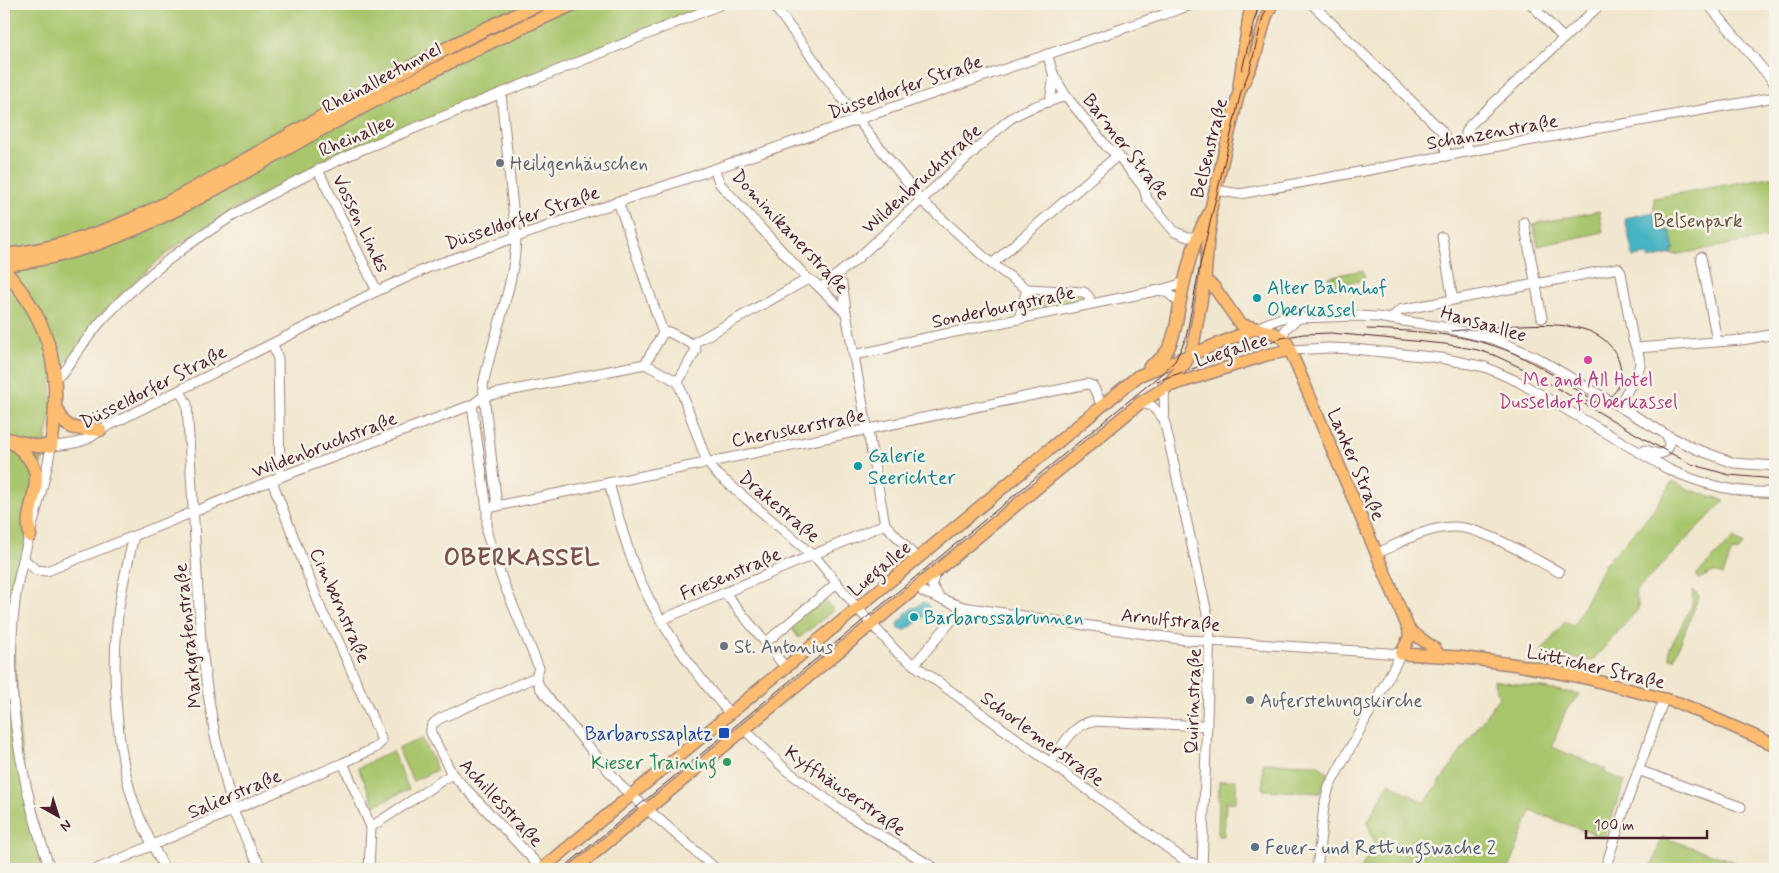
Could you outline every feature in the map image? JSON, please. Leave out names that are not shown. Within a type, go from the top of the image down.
[{"type":"highway","name":"Rheinalleetunnel","points":[[206,188],[407,70],[540,4]]},
{"type":"highway","name":"Rheinalleetunnel","points":[[206,188],[496,39],[574,4]]},
{"type":"highway","points":[[4,255],[55,246],[93,236],[206,188]]},
{"type":"highway","points":[[4,265],[58,256],[133,231],[206,188]]},
{"type":"highway","points":[[4,270],[22,290],[45,333],[53,359],[56,409],[51,446],[36,446],[7,440]]},
{"type":"highway","points":[[56,409],[60,418],[70,427],[84,430],[100,430]]},
{"type":"highway","points":[[7,440],[28,456],[37,475],[37,484],[29,519],[30,536]]},
{"type":"main road","name":"Belsenstraße","points":[[1190,355],[1206,280],[1208,239],[1211,222],[1210,212],[1239,92],[1240,68],[1249,16],[1253,4]]},
{"type":"main road","name":"Belsenstraße","points":[[1259,42],[1258,26],[1264,4]]},
{"type":"main road","name":"Belsenstraße","points":[[1239,92],[1255,57],[1266,17],[1272,4]]},
{"type":"main road","name":"Belsenstraße","points":[[1138,376],[1158,361],[1173,337],[1185,280],[1199,233],[1204,220],[1210,212]]},
{"type":"main road","points":[[1206,280],[1214,287],[1240,324],[1274,333],[1282,338]]},
{"type":"main road","name":"Luegallee","points":[[542,869],[1138,376],[1257,328]]},
{"type":"main road","name":"Lanker Straße","points":[[1282,338],[1291,350],[1409,630],[1435,650],[1438,655]]},
{"type":"main road","name":"Luegallee","points":[[575,869],[744,729],[869,621],[910,592],[1140,403],[1166,387],[1266,355],[1291,350]]},
{"type":"main road","points":[[1166,387],[1190,355]]},
{"type":"main road","points":[[910,592],[923,592]]},
{"type":"main road","points":[[1401,654],[1409,638],[1409,630]]},
{"type":"main road","name":"Lütticher Straße","points":[[1401,654],[1438,655],[1559,673],[1664,698],[1775,745]]},
{"type":"street","name":"Rheinallee","points":[[55,377],[61,374],[107,315],[139,285],[176,254],[234,216],[318,170],[399,134],[722,4]]},
{"type":"street","points":[[773,4],[858,120],[921,200],[992,264],[1027,289],[1084,292],[1089,297],[1090,304]]},
{"type":"street","name":"Düsseldorfer Straße","points":[[51,446],[78,442],[94,436],[100,430],[377,291],[432,266],[1194,4]]},
{"type":"street","points":[[1312,4],[1441,130],[1444,135],[1446,156]]},
{"type":"street","points":[[1531,4],[1563,38]]},
{"type":"street","points":[[1468,152],[1466,133],[1470,125],[1601,4]]},
{"type":"street","points":[[1708,4],[1773,80],[1775,86]]},
{"type":"street","name":"Barmer Straße","points":[[1047,54],[1054,76],[1066,96],[1107,147],[1118,156],[1144,188],[1148,198],[1174,232],[1188,237],[1194,237],[1199,233]]},
{"type":"street","points":[[1050,101],[1054,76]]},
{"type":"street","points":[[497,506],[483,386],[486,366],[516,253],[516,236],[501,94]]},
{"type":"street","name":"Wildenbruchstraße","points":[[820,288],[857,259],[1017,114],[1066,96]]},
{"type":"street","name":"Schanzenstraße","points":[[1216,190],[1240,194],[1775,97]]},
{"type":"street","points":[[992,264],[1118,156]]},
{"type":"street","name":"Dominikanerstraße","points":[[714,169],[720,184],[808,279],[846,313]]},
{"type":"street","name":"Vossen Links","points":[[318,170],[377,291]]},
{"type":"street","points":[[618,201],[663,333],[645,364],[678,382],[696,350],[692,344],[669,332],[663,333]]},
{"type":"street","points":[[1524,222],[1542,318]]},
{"type":"street","points":[[1442,237],[1454,300]]},
{"type":"street","points":[[1702,257],[1717,341]]},
{"type":"street","points":[[1392,318],[1400,310],[1618,268],[1621,273],[1633,340],[1637,348],[1640,365],[1619,406]]},
{"type":"street","points":[[692,344],[808,279]]},
{"type":"street","name":"Sonderburgstraße","points":[[854,355],[888,348],[901,343],[1160,290],[1178,285],[1185,280]]},
{"type":"street","name":"Dominikanerstraße","points":[[842,284],[885,524]]},
{"type":"street","points":[[1019,319],[1027,289]]},
{"type":"street","points":[[1160,290],[1168,292],[1180,303]]},
{"type":"street","name":"Hansaallee","points":[[1257,328],[1294,316],[1299,318],[1355,316],[1392,318],[1443,327],[1504,343],[1536,357],[1667,435],[1719,459],[1775,466]]},
{"type":"street","points":[[1282,338],[1286,328],[1299,318]]},
{"type":"street","points":[[1637,348],[1742,340],[1775,334]]},
{"type":"street","name":"Cimbernstraße","points":[[273,344],[278,359],[276,479],[323,614],[342,650],[380,735],[381,742]]},
{"type":"street","points":[[1291,350],[1354,349],[1441,358],[1478,365],[1519,382],[1668,469],[1702,483],[1741,492],[1775,492]]},
{"type":"street","name":"Wildenbruchstraße","points":[[24,559],[36,570],[47,571],[276,479],[472,405],[484,396],[645,364]]},
{"type":"street","name":"Drakestraße","points":[[678,382],[707,462],[716,473],[812,554],[869,621]]},
{"type":"street","name":"Cheruskerstraße","points":[[487,509],[1087,384],[1093,386],[1102,406]]},
{"type":"street","name":"Quirinstraße","points":[[1166,387],[1163,399],[1164,418],[1210,622],[1206,726],[1205,869]]},
{"type":"street","name":"Markgrafenstraße","points":[[180,391],[187,404],[201,642],[215,736],[233,811],[253,854],[263,869]]},
{"type":"street","points":[[1140,403],[1152,406],[1164,418]]},
{"type":"street","points":[[472,405],[487,509],[487,534],[502,578],[539,668],[536,677],[537,683],[548,699],[631,796],[716,869]]},
{"type":"street","points":[[1636,450],[1643,448],[1654,454],[1662,454],[1669,448],[1667,435]]},
{"type":"street","points":[[50,869],[32,813],[23,776],[17,738],[12,660],[14,614],[18,582],[39,502],[51,446]]},
{"type":"street","points":[[609,483],[632,561],[644,588],[676,647],[730,714]]},
{"type":"street","points":[[812,554],[885,524],[912,553],[915,561]]},
{"type":"street","points":[[1376,554],[1436,529],[1451,526],[1467,527],[1493,538],[1559,572]]},
{"type":"street","points":[[134,536],[116,627],[121,748],[133,801],[152,846],[165,869]]},
{"type":"street","name":"Friesenstraße","points":[[661,620],[812,554]]},
{"type":"street","points":[[935,571],[932,585],[940,599]]},
{"type":"street","name":"Luegallee","points":[[765,643],[837,583]]},
{"type":"street","name":"Arnulfstraße","points":[[923,592],[963,607],[1186,640],[1401,654]]},
{"type":"street","points":[[725,593],[786,668]]},
{"type":"street","points":[[914,665],[963,607]]},
{"type":"street","name":"Schorlemerstraße","points":[[869,621],[898,653],[914,665],[1186,861],[1205,869]]},
{"type":"street","points":[[1317,869],[1324,806],[1329,787],[1401,654]]},
{"type":"street","name":"Achillesstraße","points":[[536,677],[441,718],[430,727],[431,733],[452,774],[542,869]]},
{"type":"street","points":[[1605,869],[1664,698]]},
{"type":"street","points":[[1050,763],[1074,730],[1086,722],[1206,726]]},
{"type":"street","name":"Kyffhäuserstraße","points":[[744,729],[786,770],[854,819],[936,869]]},
{"type":"street","name":"Salierstraße","points":[[97,869],[343,763],[375,748],[381,742]]},
{"type":"street","points":[[343,763],[371,827],[369,869]]},
{"type":"street","points":[[1638,770],[1740,806]]},
{"type":"street","points":[[371,827],[452,774]]},
{"type":"green space","points":[[4,4],[715,4],[316,169],[232,211],[172,249],[105,310],[51,382],[52,410],[11,614],[23,776],[50,869],[4,869]]},
{"type":"green space","name":"Belsenpark","points":[[1775,176],[1775,236],[1672,254],[1671,250],[1674,250],[1658,230],[1654,212],[1654,198]]},
{"type":"green space","points":[[1599,211],[1603,232],[1538,246],[1533,224]]},
{"type":"green space","points":[[1363,270],[1365,280],[1331,286],[1328,277]]},
{"type":"green space","points":[[1030,293],[1083,293],[1086,302],[1026,314]]},
{"type":"green space","points":[[1673,481],[1690,490],[1725,500],[1635,592],[1639,608],[1592,661],[1541,652],[1565,622],[1574,626],[1604,565],[1649,516]]},
{"type":"green space","points":[[1734,538],[1743,545],[1738,552],[1732,551],[1723,575],[1714,572],[1698,579],[1696,575]]},
{"type":"green space","points":[[1693,590],[1699,596],[1674,659],[1670,658],[1669,650],[1692,605]]},
{"type":"green space","points":[[823,597],[834,610],[799,638],[789,625]]},
{"type":"green space","points":[[1493,680],[1579,694],[1565,712],[1552,747],[1605,769],[1605,773],[1625,781],[1604,838],[1531,811],[1509,869],[1361,869],[1374,840],[1367,823],[1389,783],[1425,803],[1499,697]]},
{"type":"green space","points":[[422,738],[437,770],[413,781],[398,749]]},
{"type":"green space","points":[[392,751],[409,789],[375,805],[358,768]]},
{"type":"green space","points":[[1263,763],[1317,764],[1328,773],[1320,793],[1263,790]]},
{"type":"green space","points":[[1236,780],[1236,802],[1226,802],[1224,836],[1218,836],[1219,781]]},
{"type":"green space","points":[[1662,837],[1756,869],[1651,869]]},
{"type":"water","points":[[1654,212],[1658,230],[1670,231],[1674,250],[1671,250],[1672,254],[1649,259],[1647,255],[1633,257],[1625,218]]},
{"type":"water","name":"Barbarossabrunnen","points":[[923,602],[928,604],[930,609],[923,618],[906,630],[899,629],[898,623],[904,615]]},
{"type":"tram line","points":[[1242,70],[1260,4]]},
{"type":"tram line","points":[[562,869],[1175,361],[1186,338],[1200,265],[1241,92],[1250,69],[1263,17],[1269,4]]},
{"type":"tram line","points":[[1452,331],[1540,324],[1574,327],[1589,331],[1604,340],[1614,351],[1620,364],[1621,377],[1618,388],[1610,397],[1598,402],[1583,401]]},
{"type":"tram line","points":[[1367,329],[1441,334],[1496,346],[1533,363],[1589,398]]},
{"type":"tram line","points":[[1157,381],[1282,338],[1303,334],[1331,333],[1445,344],[1494,355],[1528,371],[1691,464],[1729,475],[1775,479]]},
{"type":"place","name":"Heiligenhäuschen","points":[[500,163]]},
{"type":"place","name":"Alter Bahnhof Oberkassel","points":[[1257,298]]},
{"type":"place","name":"Me and All Hotel Dusseldorf Oberkassel","points":[[1588,360]]},
{"type":"place","name":"Galerie Seerichter","points":[[858,466]]},
{"type":"place","name":"Barbarossabrunnen","points":[[914,617]]},
{"type":"place","name":"St. Antonius","points":[[724,646]]},
{"type":"place","name":"Auferstehungskirche","points":[[1250,700]]},
{"type":"place","name":"Barbarossaplatz","points":[[724,733]]},
{"type":"place","name":"Kieser Training","points":[[727,762]]},
{"type":"place","name":"Feuer- und Rettungswache 2","points":[[1255,847]]},
{"type":"district","name":"OBERKASSEL","points":[[522,557]]}]
